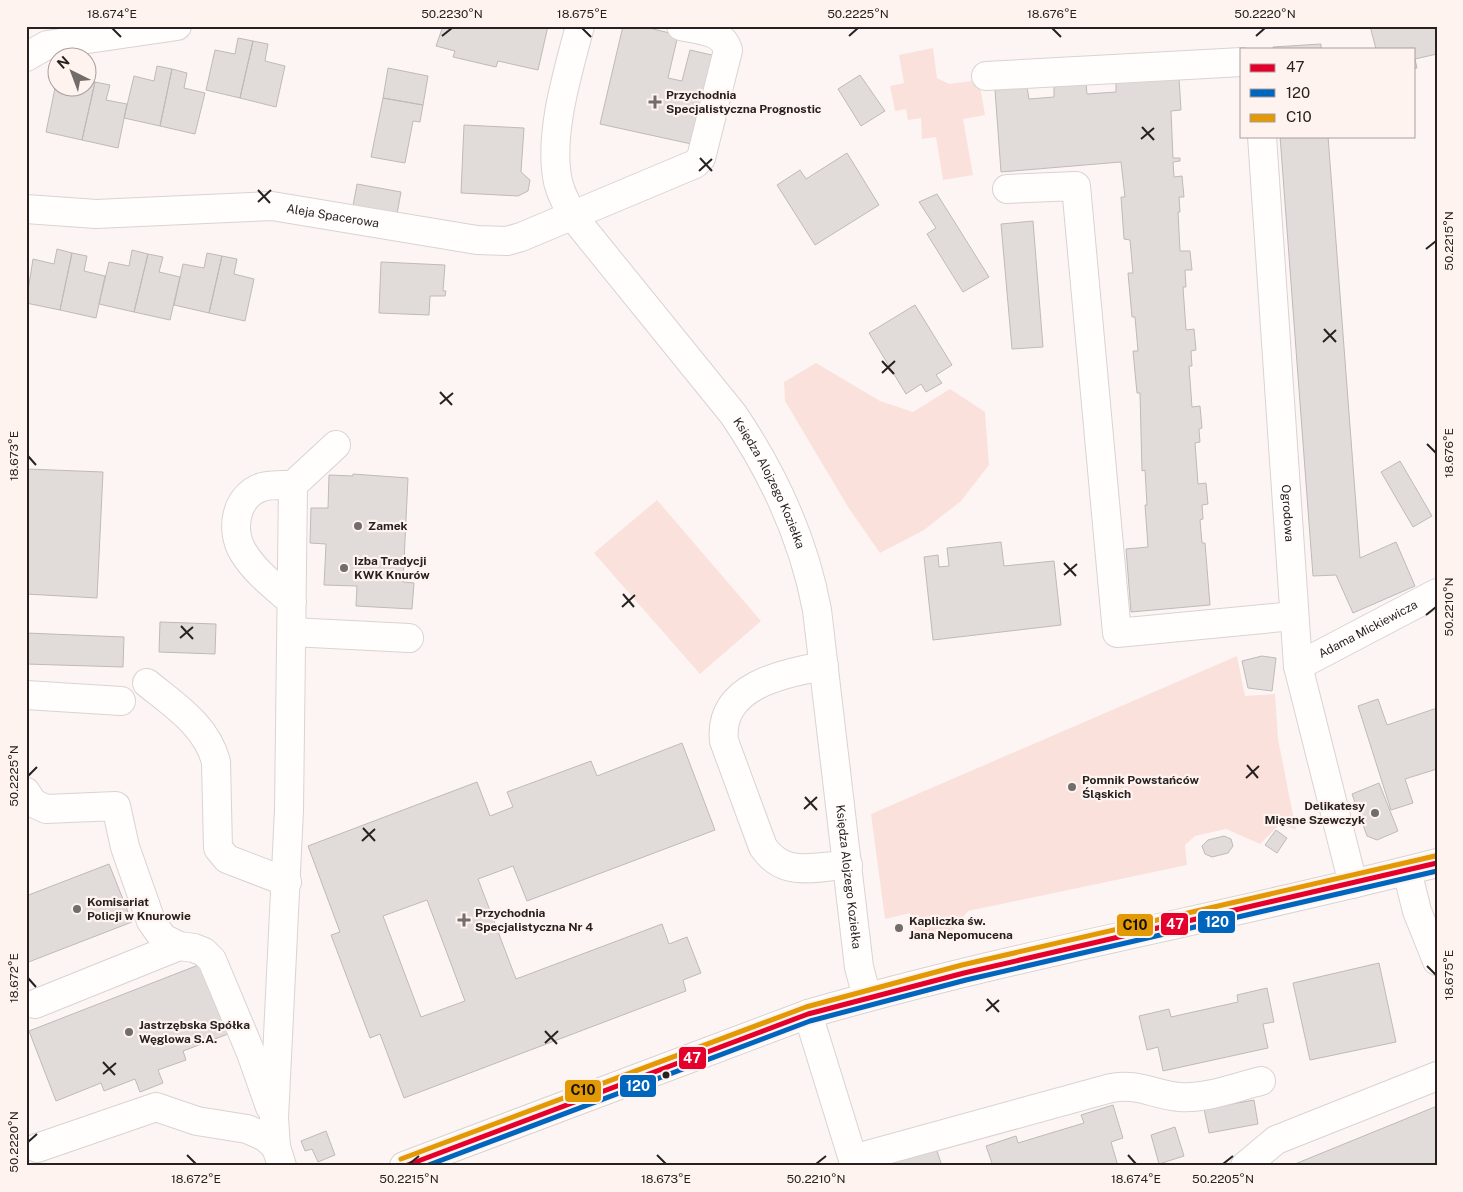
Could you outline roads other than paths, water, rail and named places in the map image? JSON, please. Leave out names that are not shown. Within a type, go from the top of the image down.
[{"type":"street","points":[[26,57],[47,45],[177,26]]},
{"type":"street","name":"Księdza Alojzego Koziełka","points":[[580,26],[558,125],[558,182],[565,204],[573,215],[732,414],[764,463],[781,499],[809,572],[818,610],[859,967],[867,997]]},
{"type":"street","name":"Aleja Spacerowa","points":[[26,209],[96,214],[272,206],[496,241],[507,241],[535,233],[695,164],[701,158],[728,50],[725,40],[718,35],[681,26]]},
{"type":"street","points":[[986,76],[1240,62]]},
{"type":"street","name":"Ogrodowa","points":[[1262,138],[1298,666],[1353,884]]},
{"type":"street","points":[[1007,189],[1076,186],[1117,633],[1294,616]]},
{"type":"street","points":[[292,602],[250,561],[237,537],[238,511],[252,493],[262,487],[293,485],[336,446]]},
{"type":"street","points":[[279,1156],[274,1118],[287,882],[293,485]]},
{"type":"street","name":"Adama Mickiewicza","points":[[1298,666],[1437,593]]},
{"type":"street","points":[[292,632],[409,638]]},
{"type":"street","points":[[824,666],[793,671],[749,689],[736,699],[728,713],[723,730],[724,741],[763,847],[769,855],[776,862],[792,868],[848,865]]},
{"type":"street","points":[[147,683],[191,719],[203,733],[213,750],[216,762],[218,848],[222,854],[227,859],[287,882]]},
{"type":"street","points":[[26,695],[121,701]]},
{"type":"street","points":[[26,792],[33,803],[46,809],[116,806],[125,847],[151,922],[163,938],[179,946],[194,948],[212,960],[274,1118]]},
{"type":"street","points":[[404,1166],[808,1014],[867,997],[1108,938],[1353,884],[1437,863]]},
{"type":"street","points":[[1407,871],[1418,911],[1437,961]]},
{"type":"street","points":[[34,1004],[179,946]]},
{"type":"street","points":[[808,1014],[854,1162],[1111,1088],[1140,1087],[1182,1097],[1195,1096],[1261,1081]]},
{"type":"street","points":[[1245,1166],[1276,1140],[1437,1076]]},
{"type":"street","points":[[37,1148],[156,1107],[197,1121],[247,1129],[265,1137],[279,1156]]},
{"type":"place","name":"Przychodnia Specjalistyczna Prognostic","points":[[655,102]]},
{"type":"place","name":"Zamek","points":[[358,526]]},
{"type":"place","name":"Izba Tradycji KWK Knurów","points":[[344,568]]},
{"type":"place","name":"Pomnik Powstańców Śląskich","points":[[1072,787]]},
{"type":"place","name":"Delikatesy Mięsne Szewczyk","points":[[1375,813]]},
{"type":"place","name":"Komisariat Policji w Knurowie","points":[[77,909]]},
{"type":"place","name":"Przychodnia Specjalistyczna Nr 4","points":[[464,920]]},
{"type":"place","name":"Kapliczka św. Jana Nepomucena","points":[[899,928]]},
{"type":"place","name":"Jastrzębska Spółka Węglowa S.A.","points":[[129,1032]]}]
